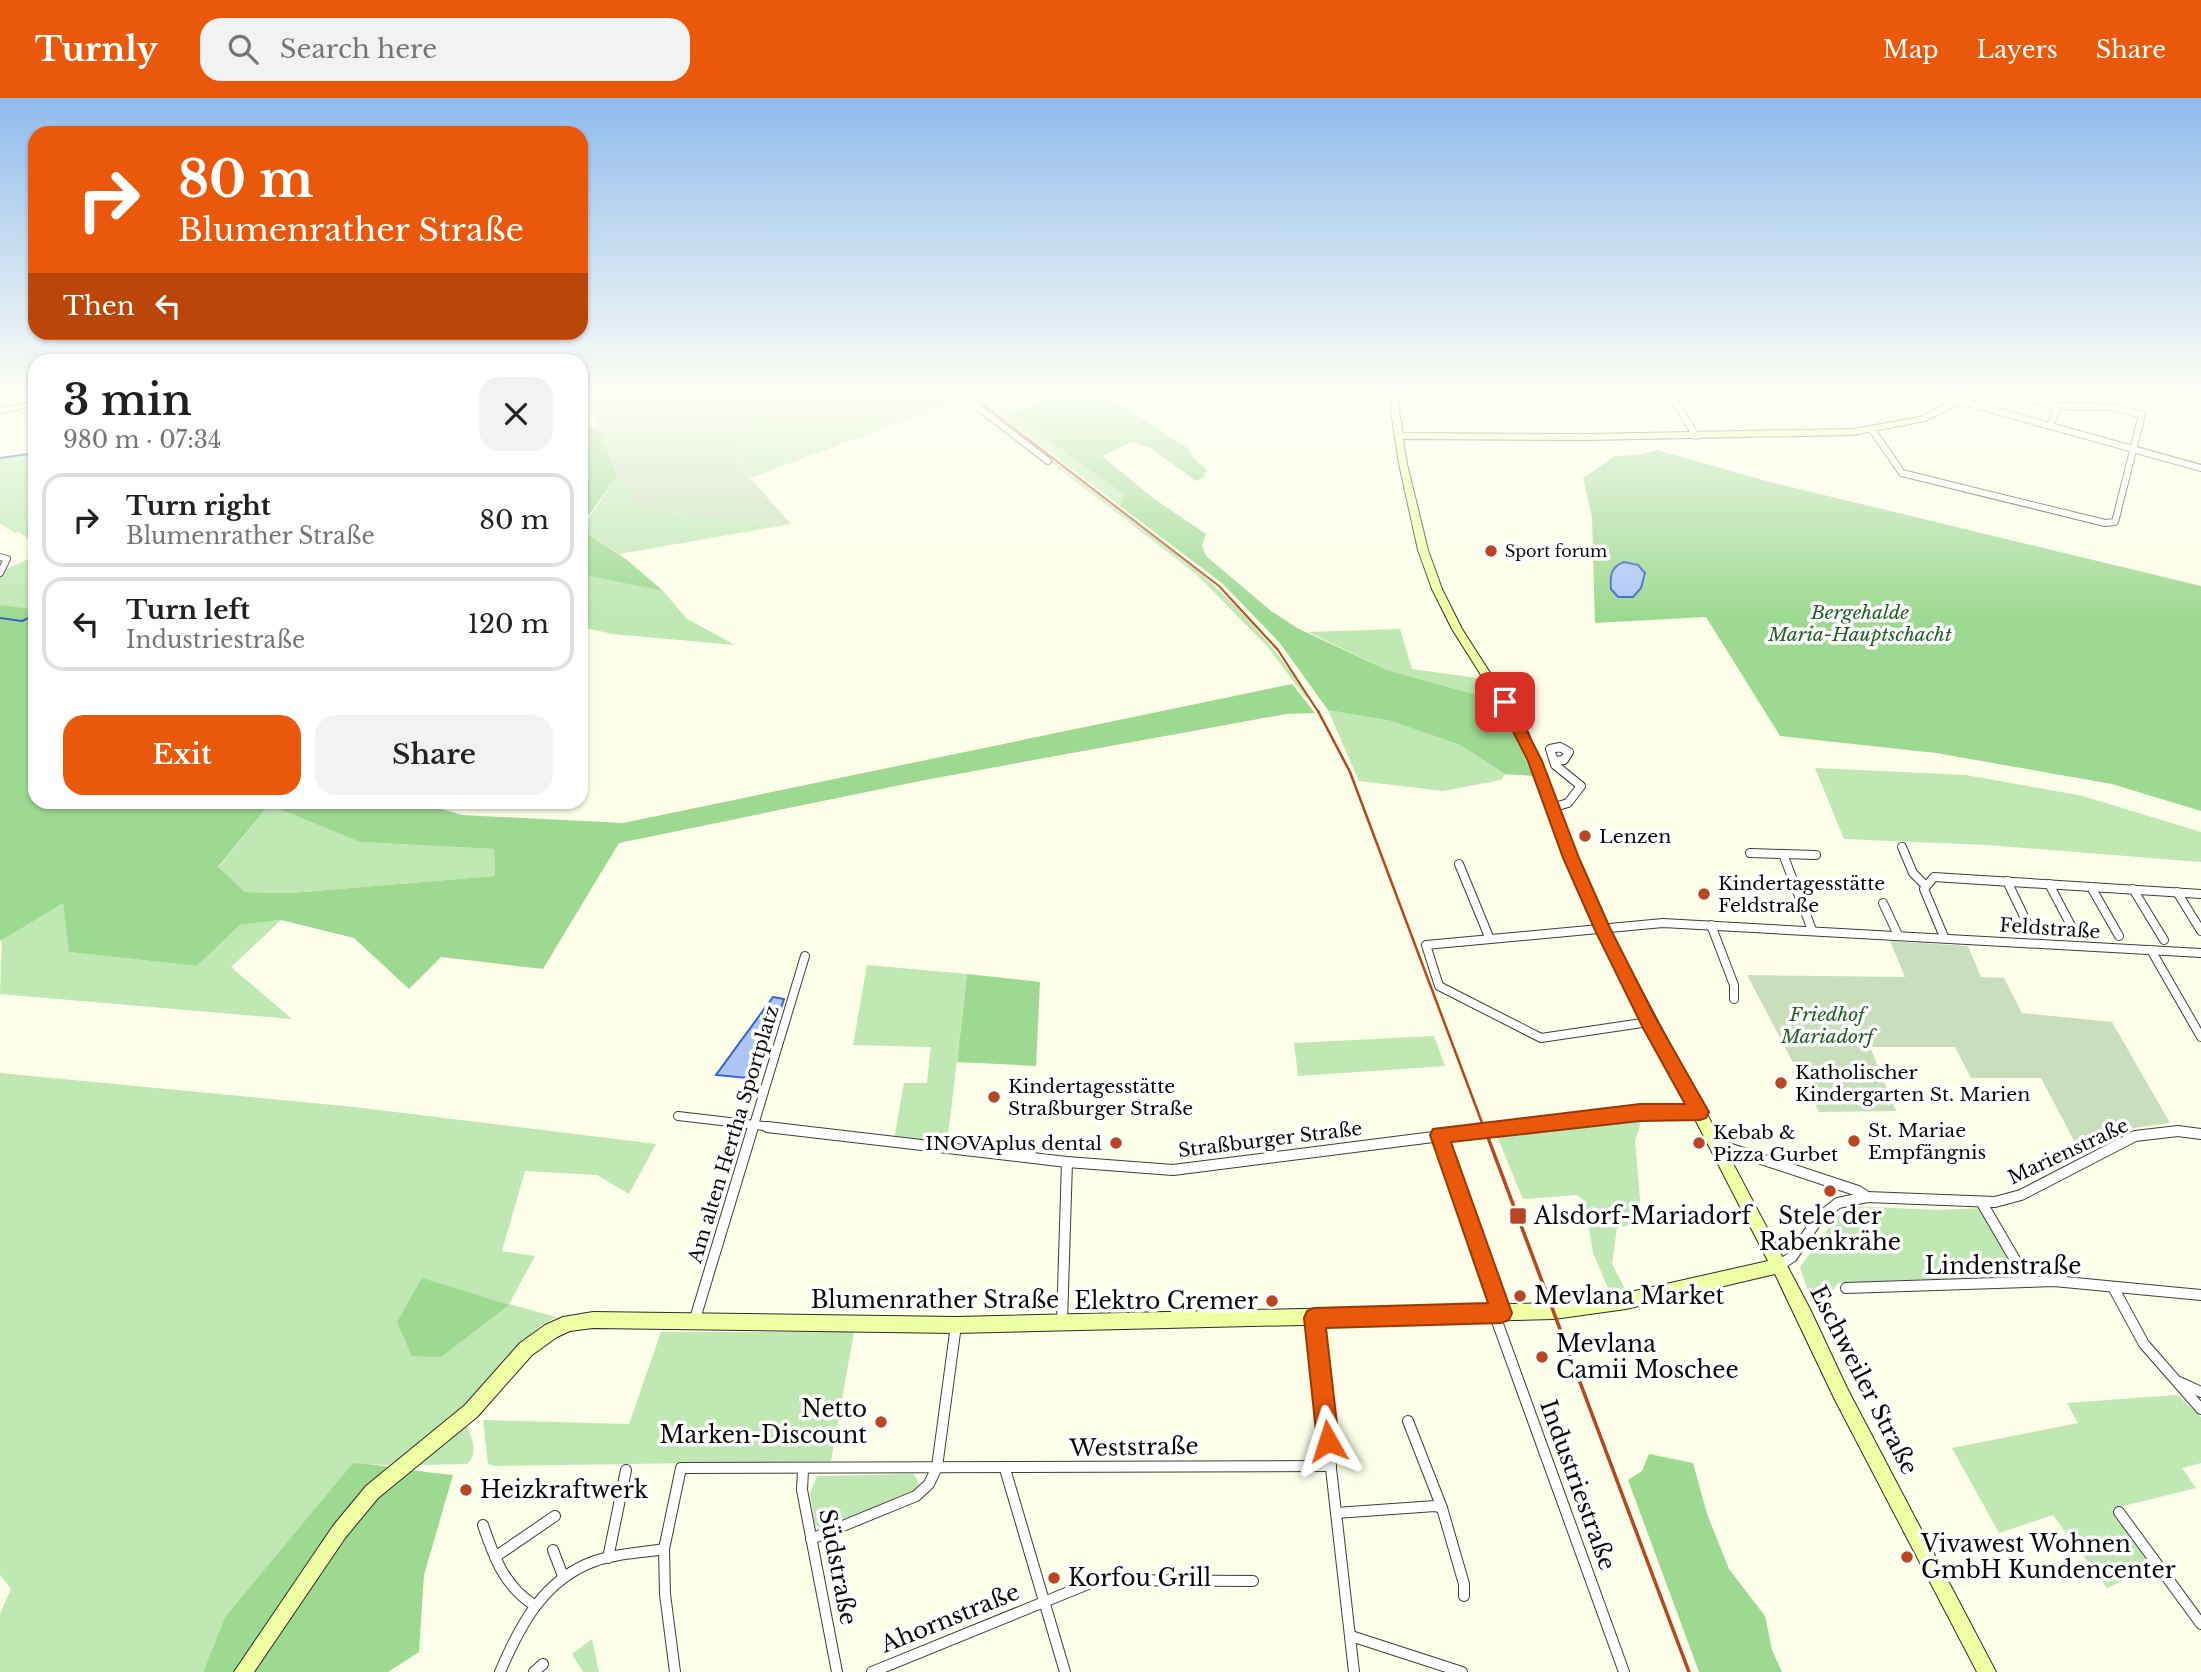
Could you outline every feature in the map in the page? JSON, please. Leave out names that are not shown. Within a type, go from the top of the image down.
[{"type":"street","name":"Eschweiler Straße","points":[[1404,468],[1412,508],[1437,589],[1457,628],[1522,732],[1602,928],[1649,1022],[1700,1112],[1841,1394],[1987,1672]]},
{"type":"street","points":[[1897,468],[1902,472],[2112,524],[2119,512],[2129,468]]},
{"type":"street","points":[[0,557],[7,559],[0,573]]},
{"type":"street","points":[[1551,808],[1568,803],[1581,786],[1554,761]]},
{"type":"street","points":[[1902,847],[1913,873],[1925,885],[1944,937]]},
{"type":"street","points":[[1750,853],[1816,855]]},
{"type":"street","points":[[1783,854],[1812,930]]},
{"type":"street","points":[[1459,864],[1489,937]]},
{"type":"street","points":[[1925,885],[1934,877],[1944,877],[2201,894]]},
{"type":"street","points":[[2007,881],[2031,931]]},
{"type":"street","points":[[2049,884],[2075,933]]},
{"type":"street","points":[[2091,887],[2119,936]]},
{"type":"street","points":[[2133,889],[2164,940]]},
{"type":"street","points":[[2177,892],[2201,930]]},
{"type":"street","points":[[1883,903],[1898,935]]},
{"type":"street","name":"Feldstraße","points":[[1649,1022],[1541,1038],[1439,986],[1426,945],[1642,923],[1944,937],[2201,953]]},
{"type":"street","points":[[1711,925],[1734,985],[1734,999]]},
{"type":"street","points":[[2151,950],[2201,1037]]},
{"type":"street","name":"Am alten Hertha Sportplatz","points":[[694,1322],[805,956]]},
{"type":"street","name":"Straßburger Straße","points":[[678,1116],[1067,1162],[1173,1170],[1440,1135],[1640,1113],[1700,1112]]},
{"type":"street","name":"Marienstraße","points":[[1778,1266],[1792,1257],[1818,1219],[1829,1208],[1851,1198],[1982,1203],[2021,1195],[2135,1136],[2178,1130],[2201,1134]]},
{"type":"street","name":"Industriestraße","points":[[1440,1135],[1497,1313],[1624,1672]]},
{"type":"street","name":"Marienstraße","points":[[1716,1144],[1857,1191],[1867,1197]]},
{"type":"street","points":[[1062,1322],[1067,1162]]},
{"type":"street","points":[[1982,1203],[2028,1282]]},
{"type":"street","name":"Blumenrather Straße","points":[[243,1672],[355,1512],[394,1471],[471,1411],[526,1349],[551,1331],[569,1324],[593,1320],[956,1325],[1564,1311],[1626,1301],[1778,1266]]},
{"type":"street","name":"Lindenstraße","points":[[1846,1288],[2054,1281],[2201,1295]]},
{"type":"street","points":[[2113,1287],[2144,1344],[2201,1409]]},
{"type":"street","points":[[1314,1318],[1354,1672]]},
{"type":"street","points":[[811,1539],[916,1496],[929,1484],[937,1467],[956,1325]]},
{"type":"street","points":[[2174,1379],[2201,1392]]},
{"type":"street","points":[[1408,1421],[1416,1447],[1429,1468],[1442,1508],[1464,1584],[1464,1596]]},
{"type":"street","name":"Weststraße","points":[[664,1549],[681,1468],[803,1470],[1331,1466]]},
{"type":"street","points":[[1005,1469],[1065,1672]]},
{"type":"street","points":[[608,1558],[626,1470]]},
{"type":"street","name":"Südstraße","points":[[803,1470],[802,1490],[837,1672]]},
{"type":"street","points":[[1336,1513],[1435,1506],[1442,1508]]},
{"type":"street","points":[[2119,1512],[2201,1624]]},
{"type":"street","points":[[495,1557],[555,1516]]},
{"type":"street","points":[[483,1525],[503,1577],[524,1600],[534,1605]]},
{"type":"street","points":[[500,1672],[513,1639],[534,1605],[563,1576],[595,1561],[664,1549],[665,1594],[676,1672]]},
{"type":"street","points":[[553,1550],[563,1576]]},
{"type":"street","name":"Ahornstraße","points":[[872,1672],[1106,1579],[1253,1581]]},
{"type":"street","points":[[1351,1636],[1462,1672]]},
{"type":"green space","points":[[0,468],[28,468],[28,538],[0,523]]},
{"type":"green space","points":[[588,468],[614,468],[617,476],[588,516]]},
{"type":"green space","points":[[614,468],[745,468],[791,524],[641,509]]},
{"type":"green space","points":[[745,468],[776,468],[750,478]]},
{"type":"green space","points":[[1059,468],[1064,468],[1195,568],[1256,629],[1309,697],[1306,698],[1267,646],[1196,574]]},
{"type":"green space","points":[[1071,468],[1088,468],[1125,494],[1120,506]]},
{"type":"green space","points":[[1088,468],[1117,468],[1153,498],[1206,534],[1202,545],[1206,556],[1271,611],[1297,628],[1387,670],[1499,701],[1533,776],[1505,774],[1460,745],[1391,721],[1328,710],[1279,642],[1222,583],[1120,506],[1124,494]]},
{"type":"green space","points":[[1179,468],[1205,468],[1203,478],[1196,481]]},
{"type":"green space","name":"Bergehalde Maria-Hauptschacht","points":[[1597,468],[1722,468],[2201,586],[2201,811],[2112,784],[1936,753],[1780,736],[1706,617],[1595,623],[1592,517],[1583,478]]},
{"type":"green space","points":[[617,476],[641,509],[791,524],[619,554],[588,534],[588,520]]},
{"type":"green space","points":[[588,535],[626,559],[663,591],[588,575]]},
{"type":"green space","points":[[28,559],[28,686],[0,730],[0,572]]},
{"type":"green space","points":[[588,574],[663,591],[687,619],[735,645],[613,634],[588,629]]},
{"type":"green space","points":[[0,605],[28,609],[28,809],[266,809],[218,867],[245,892],[291,893],[495,876],[494,849],[360,842],[279,809],[441,809],[462,815],[623,823],[1292,684],[1315,713],[1286,714],[925,780],[619,843],[543,969],[441,957],[409,989],[354,938],[281,920],[240,925],[197,966],[69,952],[63,903],[0,941]]},
{"type":"green space","points":[[1400,629],[1412,669],[1484,679],[1499,701],[1387,670],[1308,632]]},
{"type":"green space","points":[[1328,710],[1391,721],[1460,745],[1505,774],[1501,780],[1443,791],[1359,781]]},
{"type":"green space","points":[[1815,768],[1966,775],[2083,796],[2201,832],[2201,862],[1988,845],[1844,839]]},
{"type":"green space","points":[[266,809],[279,809],[360,842],[494,849],[495,876],[291,893],[245,892],[218,868]]},
{"type":"green space","points":[[63,902],[70,952],[197,966],[240,925],[281,920],[231,967],[292,1019],[0,994],[2,939]]},
{"type":"green space","name":"Friedhof Mariadorf","points":[[1890,941],[1968,946],[1981,977],[2004,978],[2022,1013],[2112,1022],[2170,1123],[2134,1128],[2082,1156],[2041,1078],[1971,1078],[1955,1047],[1870,1047],[1896,1111],[1819,1112],[1747,975],[1905,977]]},
{"type":"green space","points":[[867,965],[967,974],[947,1145],[894,1140],[904,1083],[927,1083],[931,1047],[853,1045]]},
{"type":"green space","points":[[967,974],[1040,982],[1036,1066],[957,1062]]},
{"type":"green space","points":[[1434,1036],[1445,1066],[1298,1076],[1294,1043]]},
{"type":"green space","points":[[0,1073],[354,1107],[656,1144],[629,1194],[597,1175],[525,1171],[502,1251],[535,1256],[509,1304],[556,1317],[540,1326],[516,1347],[470,1402],[432,1435],[390,1465],[353,1464],[225,1617],[203,1672],[0,1672],[0,1614],[11,1589],[0,1575]]},
{"type":"green space","points":[[1642,1119],[1635,1141],[1642,1222],[1617,1228],[1612,1264],[1626,1291],[1611,1295],[1593,1253],[1585,1201],[1577,1195],[1523,1199],[1496,1134]]},
{"type":"green space","points":[[1853,1206],[1937,1210],[1982,1208],[2022,1275],[1838,1283],[1831,1293],[1809,1294],[1800,1267],[1836,1218]]},
{"type":"green space","points":[[422,1278],[509,1305],[441,1357],[412,1356],[397,1322]]},
{"type":"green space","points":[[661,1332],[854,1332],[831,1461],[488,1464],[483,1420],[629,1424]]},
{"type":"green space","points":[[2177,1395],[2201,1417],[2201,1463],[2182,1468],[2196,1488],[2111,1509],[2152,1568],[2107,1588],[2053,1515],[1999,1533],[1952,1448],[2078,1423],[2067,1403]]},
{"type":"green space","points":[[466,1426],[473,1446],[472,1456],[467,1464],[418,1465]]},
{"type":"green space","points":[[1649,1454],[1693,1463],[1707,1514],[1729,1569],[1765,1616],[1772,1650],[1782,1672],[1699,1672],[1628,1480],[1642,1471]]},
{"type":"green space","points":[[353,1463],[453,1475],[424,1575],[419,1652],[388,1672],[203,1672],[225,1617]]},
{"type":"green space","points":[[914,1474],[919,1484],[914,1494],[820,1527],[815,1525],[810,1493],[817,1476]]},
{"type":"green space","points":[[592,1639],[599,1672],[583,1672],[572,1654]]},
{"type":"water","points":[[1624,562],[1638,565],[1645,573],[1641,588],[1633,597],[1618,597],[1611,589],[1612,573]]},
{"type":"water","points":[[773,997],[784,999],[758,1079],[716,1075]]},
{"type":"waterway","points":[[0,618],[22,621],[28,618]]},
{"type":"railway","points":[[1066,468],[1219,586],[1278,650],[1319,713]]},
{"type":"railway","points":[[1318,711],[1350,772],[1484,1128]]},
{"type":"railway","points":[[1484,1127],[1689,1672]]},
{"type":"place","name":"Sport forum","points":[[1491,551]]},
{"type":"place","name":"Lenzen","points":[[1585,836]]},
{"type":"place","name":"Kindertagesstätte Feldstraße","points":[[1704,894]]},
{"type":"place","name":"Katholischer Kindergarten St. Marien","points":[[1781,1083]]},
{"type":"place","name":"Kindertagesstätte Straßburger Straße","points":[[994,1097]]},
{"type":"place","name":"St. Mariae Empfängnis","points":[[1854,1141]]},
{"type":"place","name":"INOVAplus dental","points":[[1116,1143]]},
{"type":"place","name":"Kebab & Pizza Gurbet","points":[[1699,1143]]},
{"type":"place","name":"Stele der Rabenkrähe","points":[[1830,1191]]},
{"type":"place","name":"Alsdorf-Mariadorf","points":[[1518,1216]]},
{"type":"place","name":"Mevlana Market","points":[[1520,1296]]},
{"type":"place","name":"Elektro Cremer","points":[[1272,1301]]},
{"type":"place","name":"Mevlana Camii Moschee","points":[[1542,1357]]},
{"type":"place","name":"Netto Marken-Discount","points":[[881,1422]]},
{"type":"place","name":"Heizkraftwerk","points":[[466,1490]]},
{"type":"place","name":"Vivawest Wohnen GmbH Kundencenter","points":[[1907,1557]]},
{"type":"place","name":"Korfou Grill","points":[[1054,1578]]},
{"type":"route","points":[[1328,1441],[1314,1318],[1501,1313],[1440,1135],[1640,1113],[1700,1112],[1649,1022],[1602,928],[1571,858],[1535,761],[1505,702]]}]
